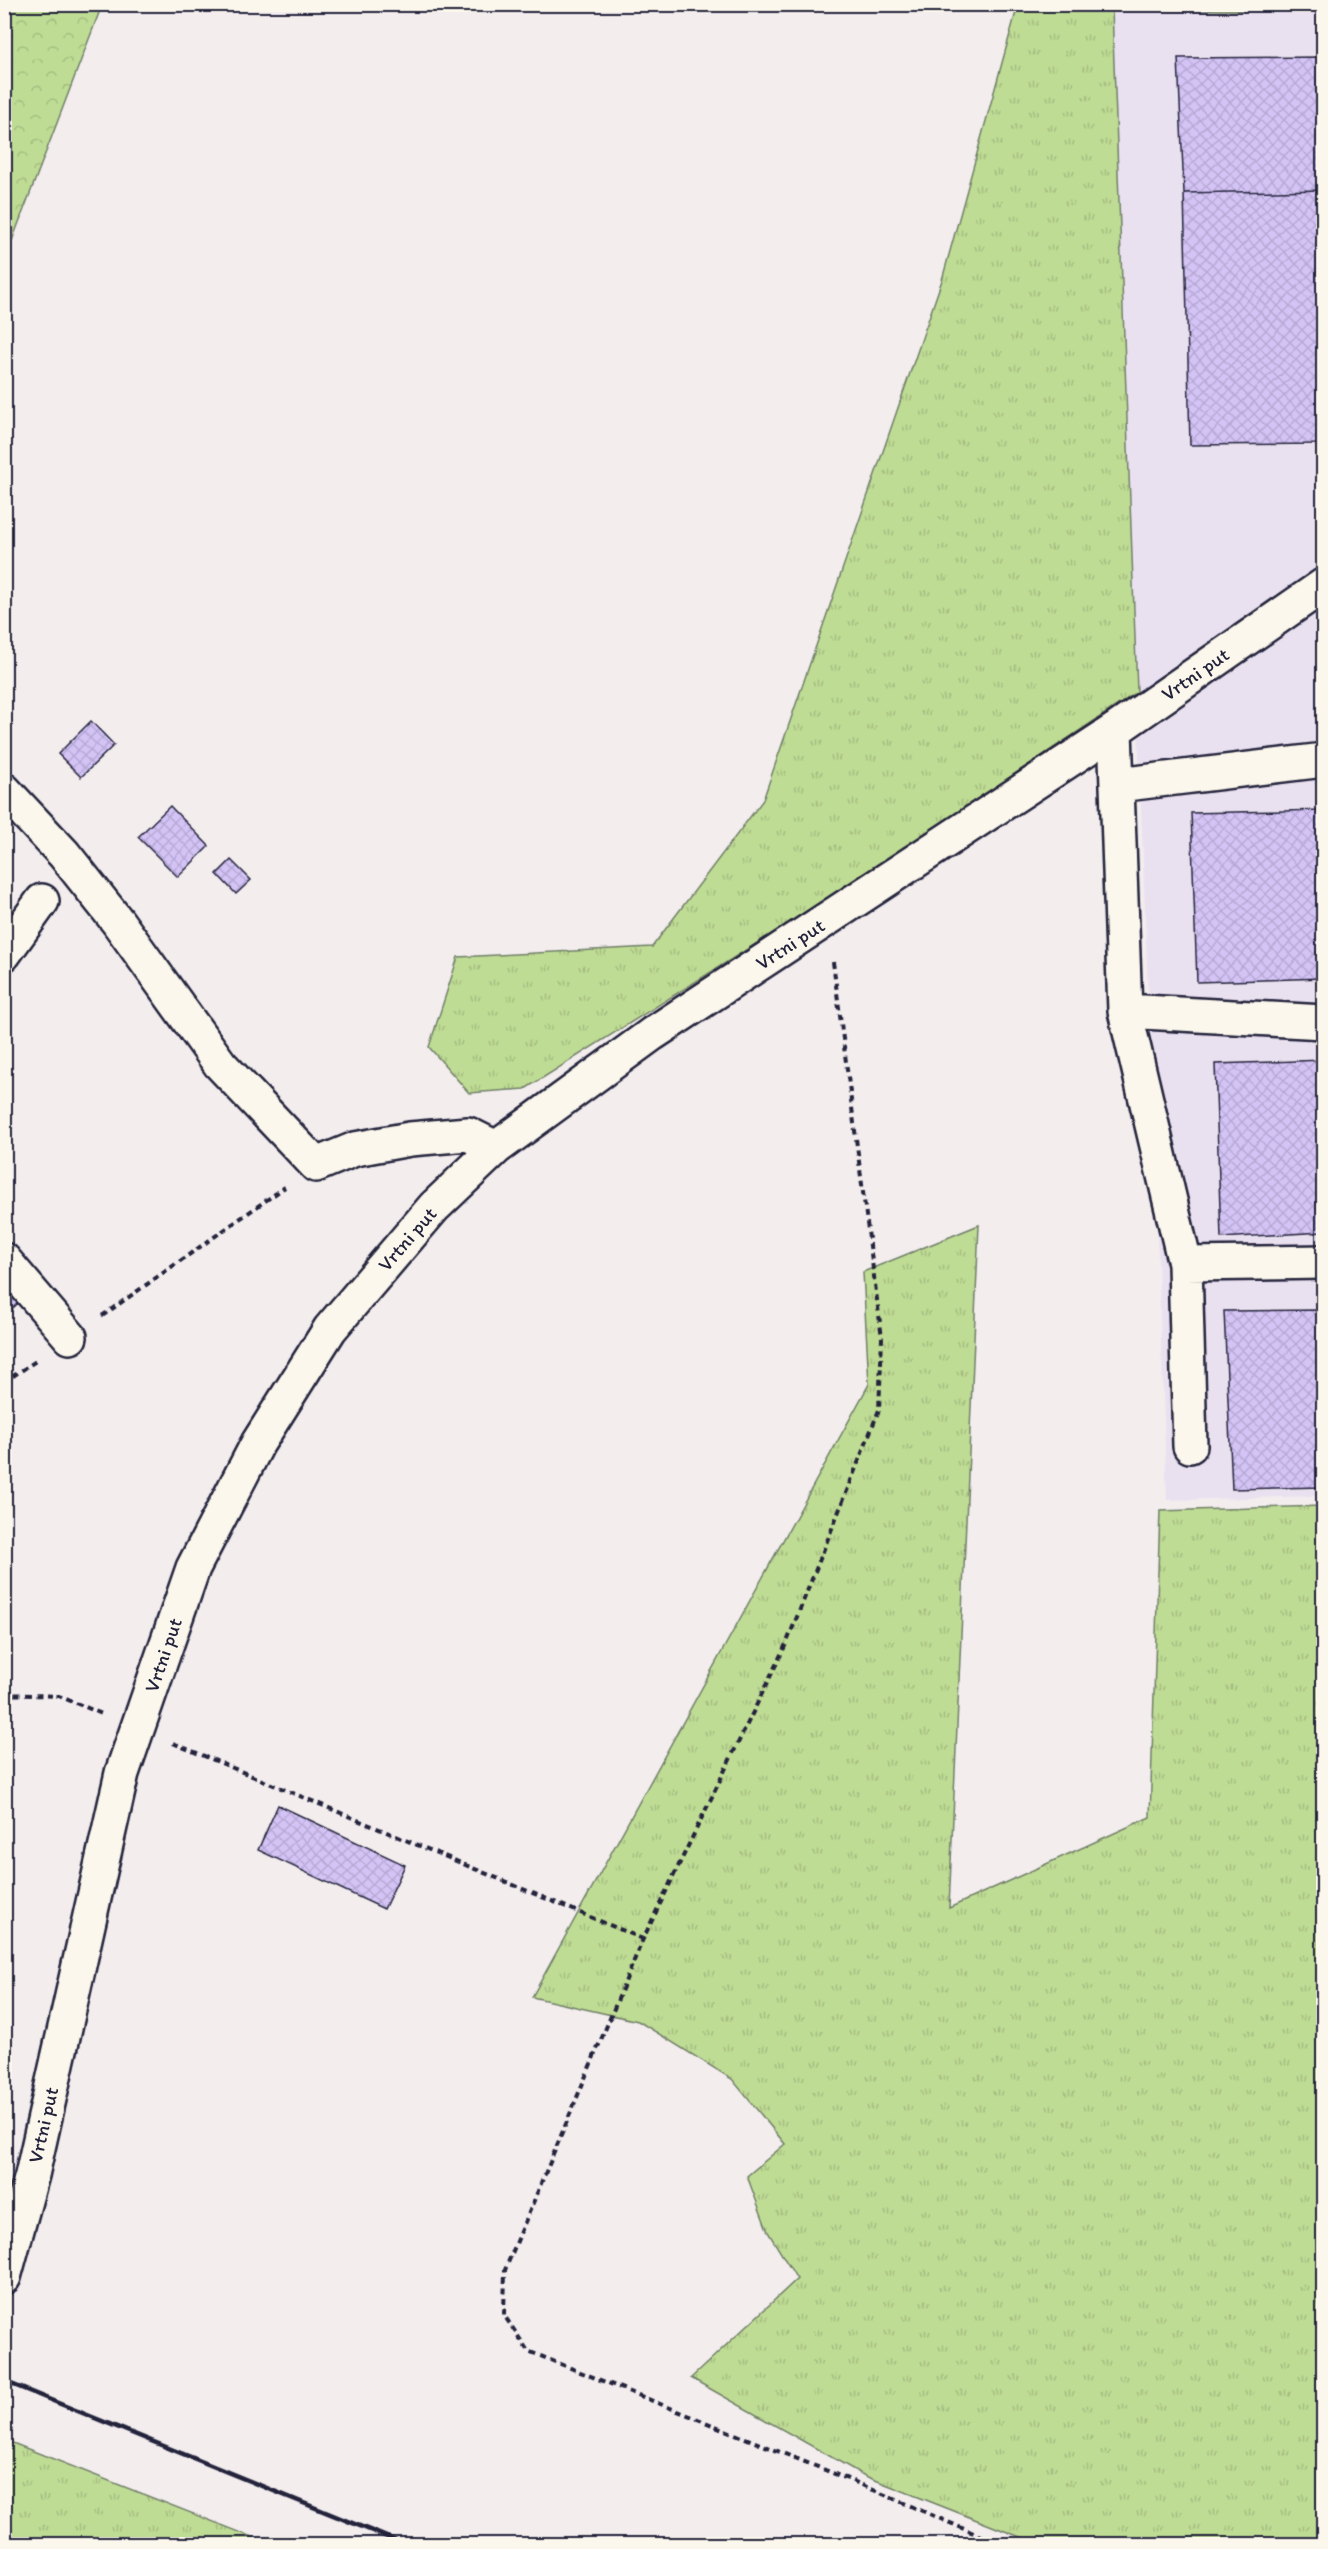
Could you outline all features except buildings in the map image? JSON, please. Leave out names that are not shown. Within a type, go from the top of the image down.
[{"type":"street","name":"Vrtni put","points":[[4,2277],[32,2175],[122,1773],[137,1728],[193,1568],[258,1443],[330,1329],[434,1207],[496,1148],[652,1034],[1115,730],[1323,585]]},
{"type":"street","points":[[1115,730],[1125,1011],[1185,1264],[1190,1446]]},
{"type":"street","points":[[1118,785],[1323,760]]},
{"type":"street","points":[[4,790],[64,854],[118,922],[220,1064],[316,1165],[355,1149],[410,1139],[468,1134],[496,1148]]},
{"type":"street","points":[[4,954],[42,901]]},
{"type":"street","points":[[1125,1011],[1323,1022]]},
{"type":"street","points":[[4,1260],[70,1337]]},
{"type":"street","points":[[1185,1264],[1323,1262]]},
{"type":"path","points":[[828,919],[882,1338],[879,1410],[787,1642],[643,1939],[505,2270],[504,2315],[528,2351],[855,2482],[999,2544]]},
{"type":"path","points":[[4,1382],[316,1165]]},
{"type":"path","points":[[4,1694],[59,1696],[643,1939]]},
{"type":"shaded area","points":[[1111,8],[1323,11],[1323,1496],[1167,1500]]},
{"type":"green space","points":[[4,5],[102,5],[5,259]]},
{"type":"green space","points":[[1018,5],[1323,5],[1323,11],[1112,9],[1137,692],[846,887],[525,1089],[469,1093],[429,1047],[458,957],[652,947],[763,800],[942,280]]},
{"type":"green space","points":[[979,1225],[949,1908],[1150,1817],[1160,1511],[1323,1506],[1323,2544],[1038,2544],[865,2476],[691,2378],[797,2279],[768,2232],[747,2176],[785,2144],[732,2079],[638,2021],[532,1997],[869,1384],[863,1272]]},
{"type":"green space","points":[[5,2440],[270,2544],[5,2544]]},
{"type":"railway","points":[[4,2381],[404,2544]]}]
